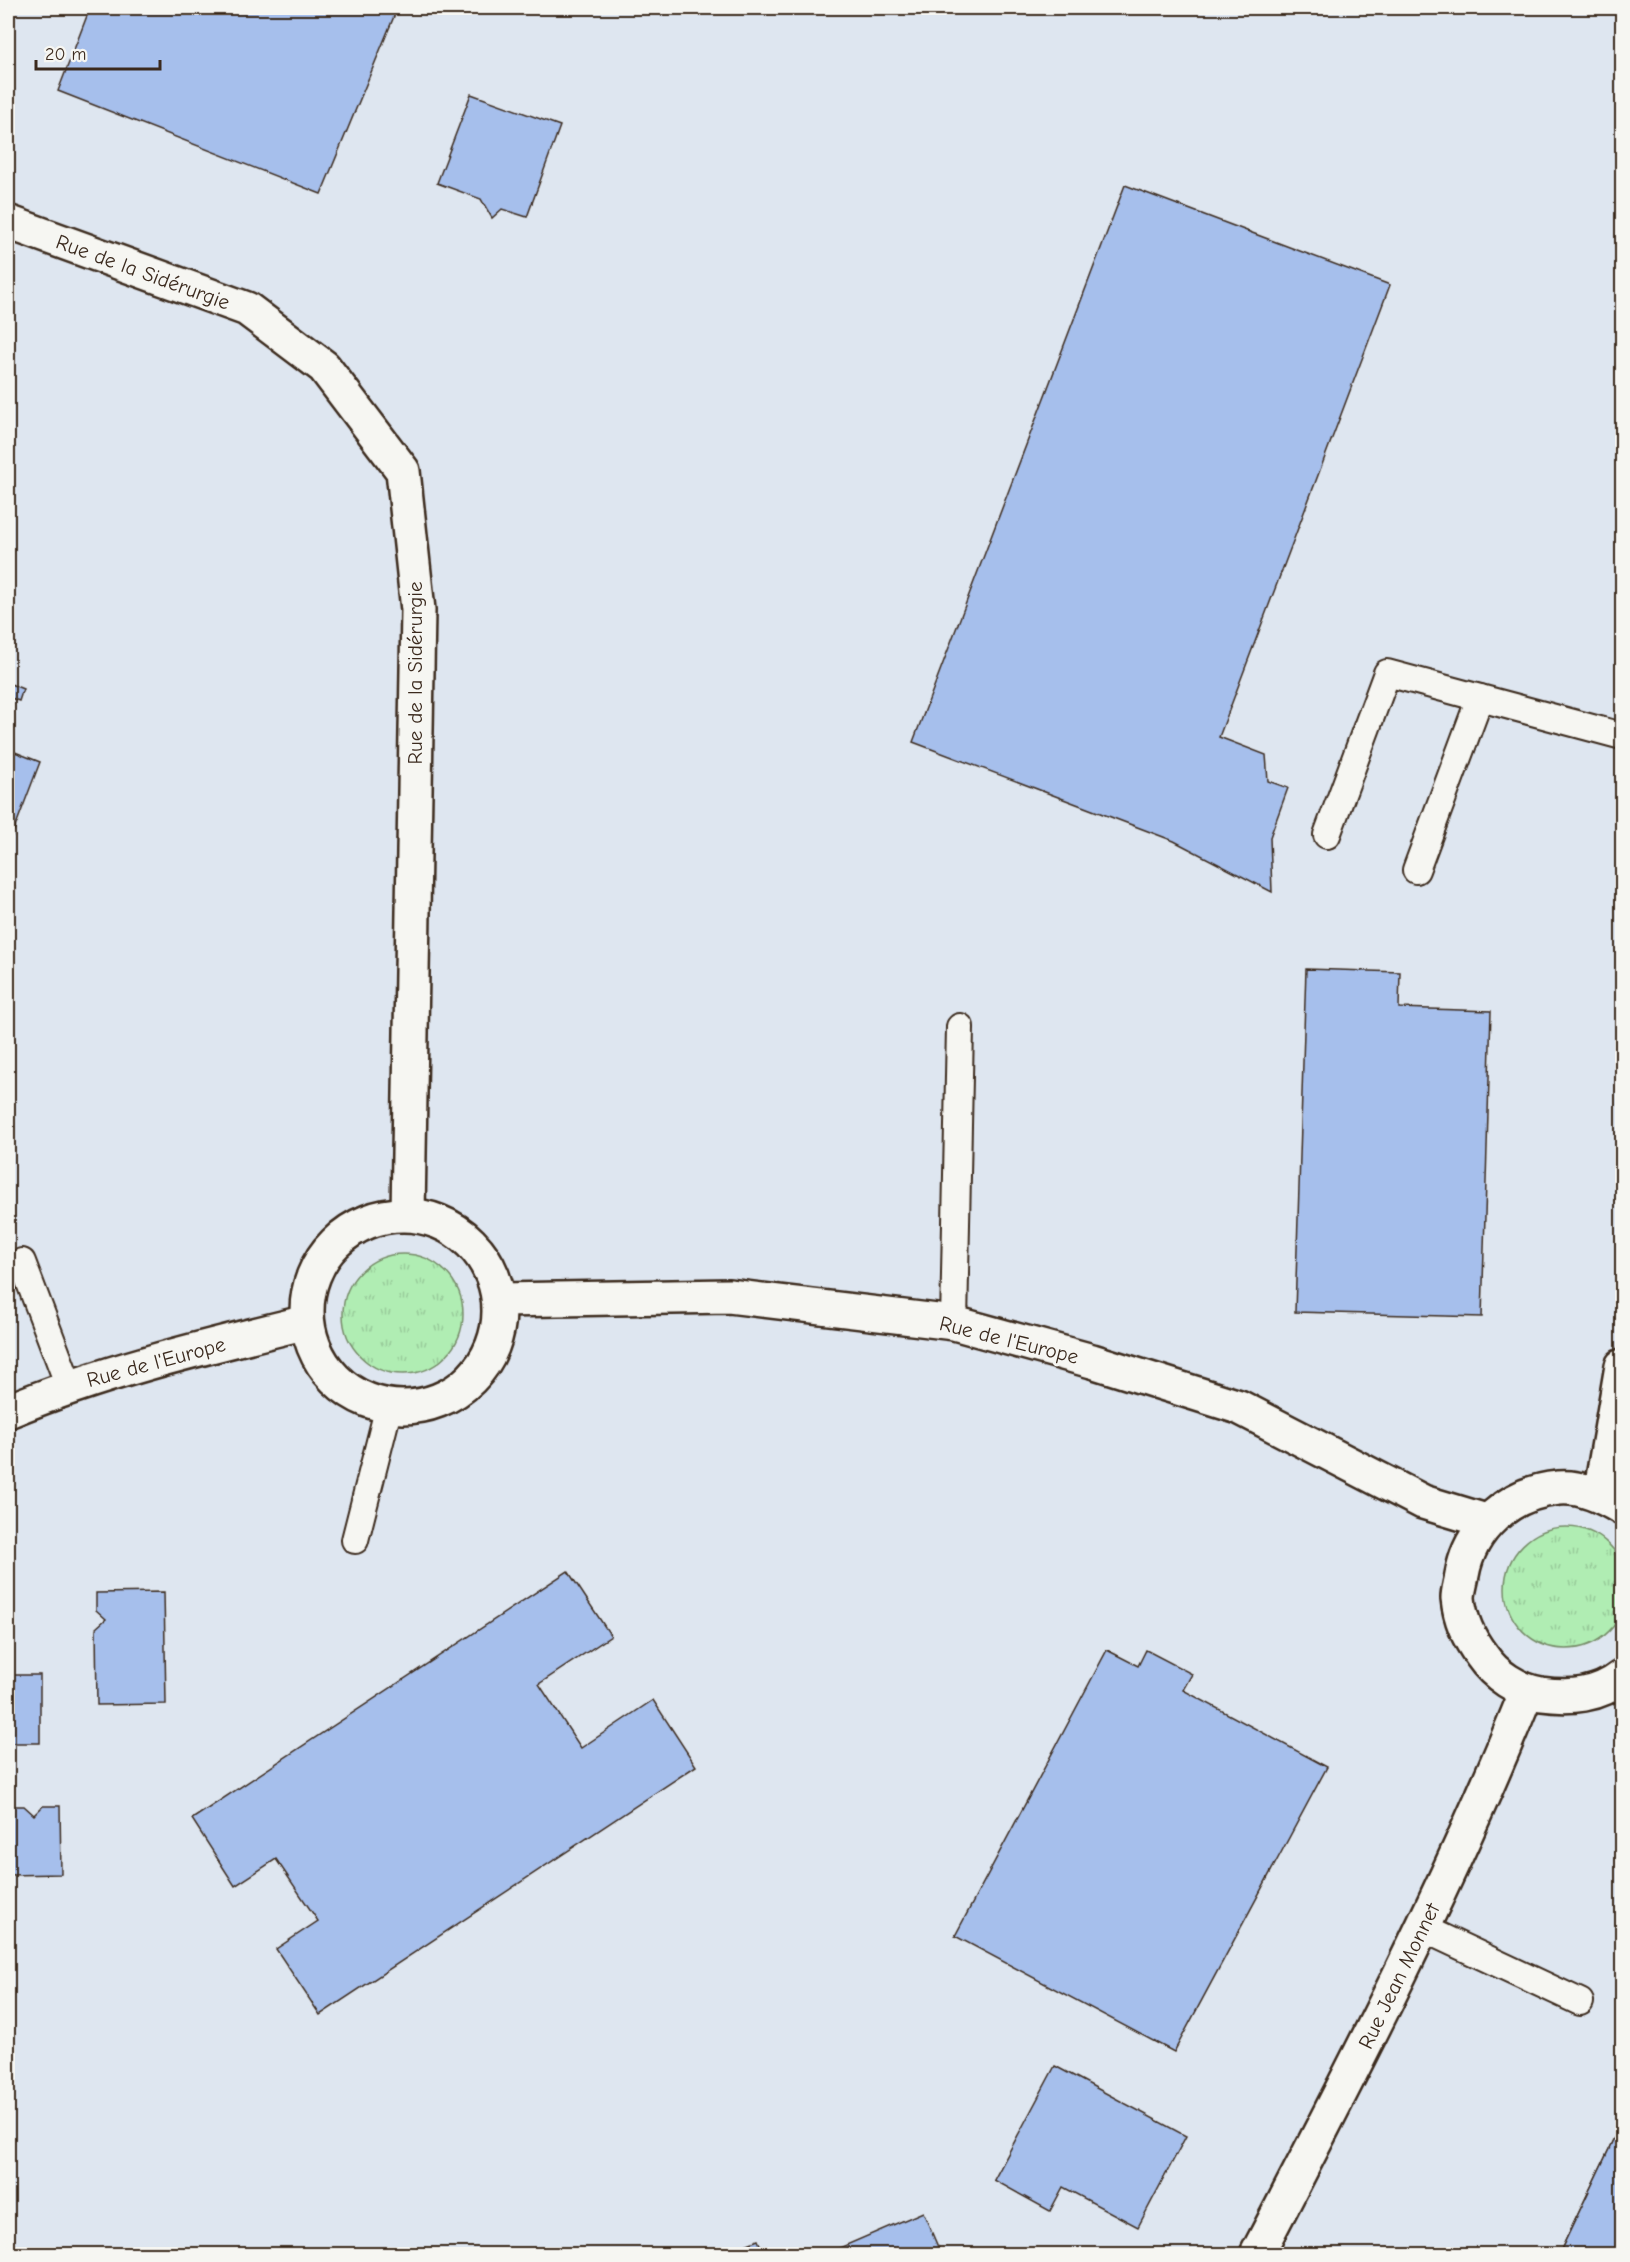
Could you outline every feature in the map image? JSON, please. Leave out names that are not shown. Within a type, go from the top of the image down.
[{"type":"street","name":"Rue de la Sidérurgie","points":[[8,222],[246,309],[324,367],[403,471],[418,610],[408,1214]]},
{"type":"street","points":[[408,1214],[435,1219],[459,1231],[479,1250],[493,1273],[500,1300],[499,1329],[489,1357],[471,1380],[447,1397],[418,1406],[389,1406],[359,1397],[333,1378],[315,1353],[307,1322],[308,1289],[322,1258],[344,1233],[374,1218],[408,1214]]},
{"type":"street","name":"Rue de l'Europe","points":[[500,1300],[729,1296],[954,1323],[1092,1361],[1239,1407],[1423,1502],[1486,1521]]},
{"type":"street","name":"Rue de l'Europe","points":[[8,1411],[69,1386],[197,1349],[307,1322]]},
{"type":"street","points":[[1623,1366],[1611,1502],[1560,1488],[1520,1498],[1486,1521],[1465,1556],[1458,1597],[1468,1636],[1492,1670],[1527,1691],[1568,1698],[1607,1689],[1623,1677]]},
{"type":"street","name":"Rue Jean Monnet","points":[[1257,2254],[1338,2100],[1422,1928],[1484,1797],[1527,1691]]},
{"type":"lane","points":[[1328,835],[1386,673],[1623,736]]},
{"type":"lane","points":[[1416,870],[1480,698]]},
{"type":"lane","points":[[954,1323],[960,1027]]},
{"type":"lane","points":[[22,1262],[69,1386]]},
{"type":"lane","points":[[355,1540],[389,1406]]},
{"type":"lane","points":[[1422,1928],[1580,2002]]},
{"type":"shaded area","points":[[8,8],[1622,8],[1622,2254],[8,2254]]},
{"type":"green space","points":[[403,1254],[426,1259],[445,1272],[458,1291],[463,1314],[458,1337],[445,1356],[426,1369],[403,1374],[380,1369],[361,1356],[348,1337],[343,1314],[348,1291],[361,1272],[380,1259]]},
{"type":"green space","points":[[1566,1527],[1589,1532],[1600,1537],[1609,1545],[1617,1554],[1622,1565],[1627,1588],[1622,1611],[1617,1622],[1609,1631],[1600,1639],[1589,1644],[1566,1649],[1543,1644],[1532,1639],[1523,1631],[1515,1622],[1510,1611],[1505,1588],[1510,1565],[1515,1554],[1523,1545],[1532,1537],[1543,1532]]},
{"type":"building","points":[[90,8],[397,9],[321,194],[58,91]]},
{"type":"building","points":[[471,94],[560,126],[527,217],[502,209],[492,218],[481,199],[437,183]]},
{"type":"building","points":[[1125,185],[1390,285],[1219,737],[1266,755],[1268,781],[1288,788],[1270,837],[1272,892],[1174,841],[913,742]]},
{"type":"building","points":[[8,683],[23,689],[19,701],[8,697]]},
{"type":"building","points":[[15,752],[40,762],[8,846],[8,772]]},
{"type":"building","points":[[1306,969],[1400,972],[1399,1008],[1491,1011],[1482,1317],[1295,1312]]},
{"type":"building","points":[[568,1571],[611,1636],[539,1684],[581,1748],[653,1700],[696,1766],[320,2015],[276,1949],[318,1921],[276,1859],[235,1886],[192,1819]]},
{"type":"building","points":[[164,1592],[166,1704],[97,1705],[96,1628],[106,1619],[96,1610],[96,1593]]},
{"type":"building","points":[[1107,1650],[1138,1666],[1146,1650],[1192,1674],[1183,1690],[1327,1767],[1174,2052],[955,1936]]},
{"type":"building","points":[[8,1675],[40,1675],[40,1743],[8,1743]]},
{"type":"building","points":[[8,1806],[24,1806],[34,1815],[43,1806],[60,1806],[61,1874],[8,1875]]},
{"type":"building","points":[[1055,2066],[1186,2136],[1138,2227],[1063,2187],[1050,2211],[994,2180]]},
{"type":"building","points":[[1622,2122],[1622,2254],[1559,2254]]},
{"type":"building","points":[[1622,2122],[1622,2254],[1559,2254]]},
{"type":"building","points":[[923,2212],[941,2254],[840,2254],[837,2249]]},
{"type":"building","points":[[758,2240],[764,2254],[722,2254]]}]
